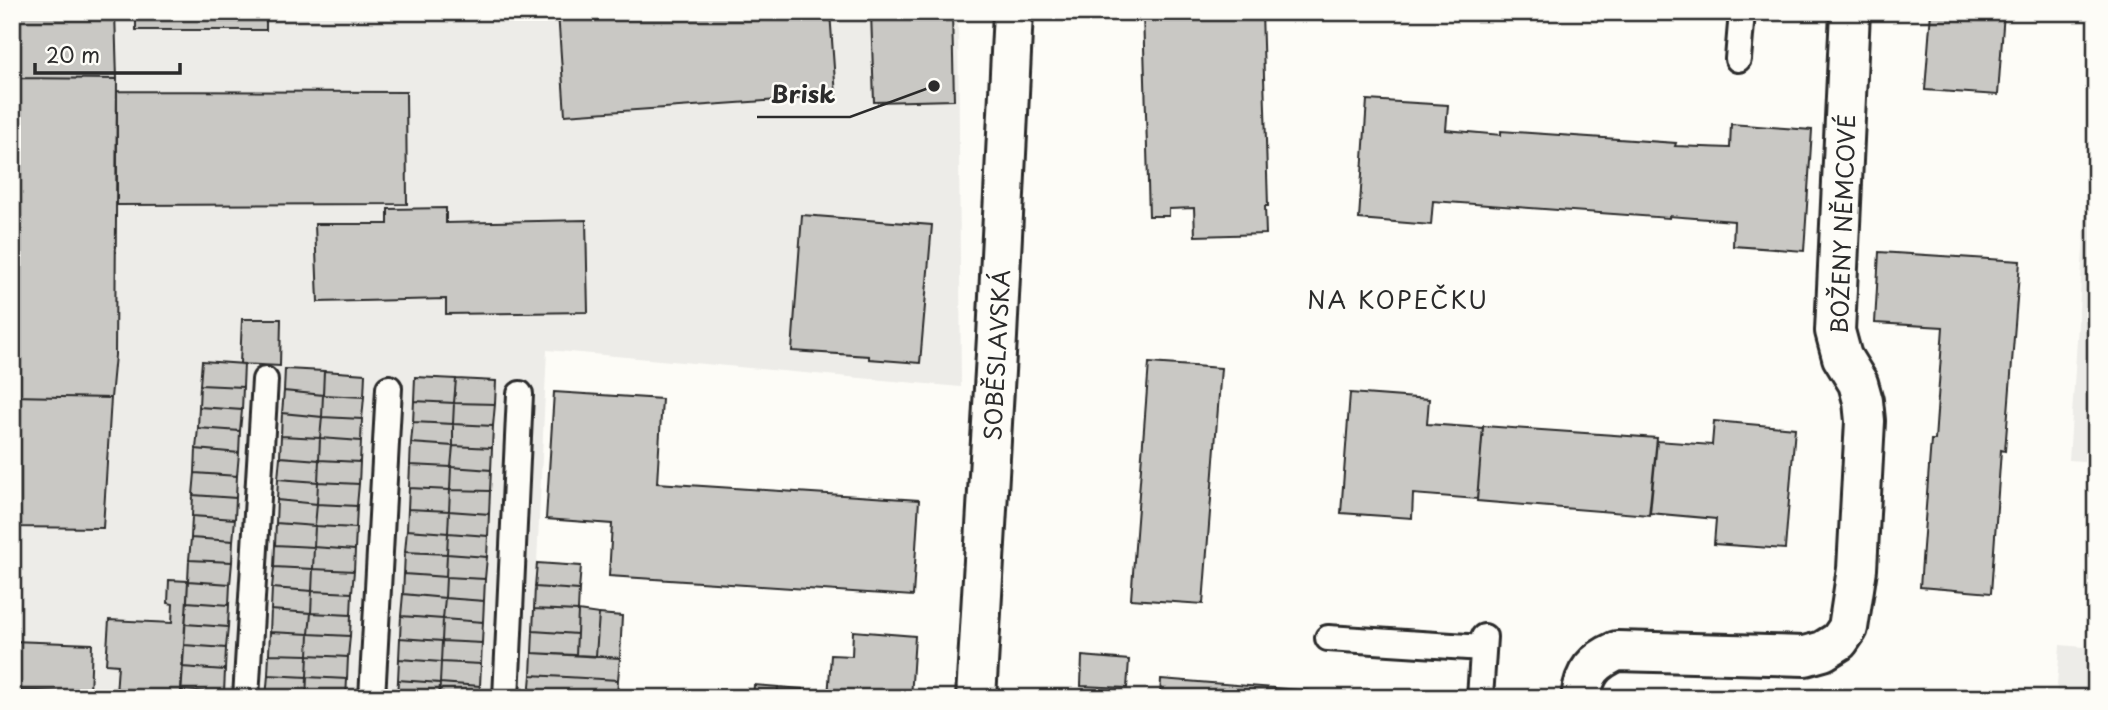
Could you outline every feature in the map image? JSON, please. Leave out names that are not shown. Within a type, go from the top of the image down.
[{"type":"street","name":"SOBĚSLAVSKÁ","points":[[976,698],[997,351],[1013,12]]},
{"type":"street","name":"BOŽENY NĚMCOVÉ","points":[[1582,693],[1592,665],[1617,651],[1805,656],[1823,651],[1839,641],[1848,628],[1857,569],[1865,421],[1858,383],[1842,357],[1836,331],[1850,12]]},
{"type":"lane","points":[[1738,59],[1742,12]]},
{"type":"lane","points":[[246,698],[265,380]]},
{"type":"lane","points":[[372,698],[389,388]]},
{"type":"lane","points":[[506,698],[520,394]]},
{"type":"lane","points":[[1328,638],[1484,643],[1480,698]]},
{"type":"shaded area","points":[[12,12],[958,12],[961,387],[547,350],[537,563],[581,566],[578,611],[622,616],[617,698],[12,698]]},
{"type":"shaded area","points":[[2090,144],[2096,145],[2096,462],[2069,460]]},
{"type":"shaded area","points":[[2060,645],[2096,648],[2096,698],[2056,698]]},
{"type":"building","points":[[12,12],[115,12],[117,79],[12,78]]},
{"type":"building","points":[[136,12],[266,12],[266,30],[136,30]]},
{"type":"building","points":[[558,12],[830,12],[836,96],[565,115]]},
{"type":"building","points":[[871,12],[952,12],[954,100],[874,102]]},
{"type":"building","points":[[1143,12],[1262,12],[1268,206],[1265,206],[1266,234],[1195,236],[1194,208],[1169,209],[1169,216],[1149,216]]},
{"type":"building","points":[[1931,12],[2004,12],[1998,95],[1925,90]]},
{"type":"building","points":[[12,78],[117,79],[115,355],[111,398],[12,396]]},
{"type":"building","points":[[117,91],[406,92],[407,204],[117,205]]},
{"type":"building","points":[[1367,100],[1448,105],[1446,130],[1501,135],[1501,131],[1730,148],[1731,124],[1812,130],[1804,251],[1733,246],[1734,221],[1669,216],[1433,201],[1431,225],[1359,219]]},
{"type":"building","points":[[446,208],[446,223],[586,220],[588,312],[446,314],[446,299],[318,302],[315,224],[388,224],[388,209]]},
{"type":"building","points":[[802,215],[932,225],[920,363],[869,359],[869,356],[792,351]]},
{"type":"building","points":[[1879,252],[2020,261],[2005,451],[2001,450],[1991,593],[1920,587],[1943,327],[1875,323]]},
{"type":"building","points":[[242,319],[281,319],[280,366],[240,364]]},
{"type":"building","points":[[202,361],[244,364],[243,387],[200,385]]},
{"type":"building","points":[[1149,363],[1221,368],[1203,604],[1131,599]]},
{"type":"building","points":[[285,369],[324,371],[323,395],[284,391]]},
{"type":"building","points":[[324,371],[365,374],[364,397],[323,395]]},
{"type":"building","points":[[415,377],[456,379],[454,403],[414,401]]},
{"type":"building","points":[[456,379],[496,381],[495,404],[454,403]]},
{"type":"building","points":[[200,385],[243,387],[242,410],[199,407]]},
{"type":"building","points":[[284,391],[323,395],[322,417],[282,413]]},
{"type":"building","points":[[554,392],[662,399],[657,483],[919,500],[913,596],[609,576],[612,524],[546,519]]},
{"type":"building","points":[[1350,393],[1429,399],[1427,424],[1483,428],[1477,499],[1413,494],[1412,518],[1341,513]]},
{"type":"building","points":[[323,395],[364,397],[362,419],[322,417]]},
{"type":"building","points":[[12,396],[111,398],[103,528],[12,527]]},
{"type":"building","points":[[414,401],[454,403],[453,424],[413,422]]},
{"type":"building","points":[[454,403],[495,404],[493,426],[453,424]]},
{"type":"building","points":[[199,407],[242,410],[240,431],[198,428]]},
{"type":"building","points":[[282,413],[322,417],[320,438],[281,436]]},
{"type":"building","points":[[322,417],[362,419],[361,441],[320,438]]},
{"type":"building","points":[[1714,421],[1795,428],[1785,549],[1714,544],[1716,519],[1650,513],[1657,441],[1712,445]]},
{"type":"building","points":[[413,422],[453,424],[453,446],[411,443]]},
{"type":"building","points":[[453,424],[493,426],[492,448],[453,446]]},
{"type":"building","points":[[1483,426],[1657,438],[1649,515],[1477,501]]},
{"type":"building","points":[[198,428],[240,431],[239,453],[196,449]]},
{"type":"building","points":[[281,436],[320,438],[319,460],[280,457]]},
{"type":"building","points":[[320,438],[361,441],[360,462],[319,460]]},
{"type":"building","points":[[411,443],[453,446],[451,467],[410,465]]},
{"type":"building","points":[[453,446],[492,448],[491,470],[451,467]]},
{"type":"building","points":[[196,449],[239,453],[237,476],[195,473]]},
{"type":"building","points":[[280,457],[319,460],[318,482],[278,479]]},
{"type":"building","points":[[319,460],[360,462],[359,484],[318,482]]},
{"type":"building","points":[[410,465],[451,467],[450,490],[409,488]]},
{"type":"building","points":[[451,467],[491,470],[490,491],[450,490]]},
{"type":"building","points":[[195,473],[237,476],[236,498],[193,495]]},
{"type":"building","points":[[278,479],[318,482],[317,504],[277,500]]},
{"type":"building","points":[[318,482],[359,484],[357,506],[317,504]]},
{"type":"building","points":[[409,488],[450,490],[449,511],[408,509]]},
{"type":"building","points":[[450,490],[490,491],[489,514],[449,511]]},
{"type":"building","points":[[193,495],[236,498],[235,519],[192,516]]},
{"type":"building","points":[[277,500],[317,504],[315,526],[276,523]]},
{"type":"building","points":[[317,504],[357,506],[356,528],[315,526]]},
{"type":"building","points":[[408,509],[449,511],[448,533],[407,530]]},
{"type":"building","points":[[449,511],[489,514],[488,536],[448,533]]},
{"type":"building","points":[[192,516],[235,519],[233,541],[191,538]]},
{"type":"building","points":[[276,523],[315,526],[314,547],[275,545]]},
{"type":"building","points":[[315,526],[356,528],[355,550],[314,547]]},
{"type":"building","points":[[407,530],[448,533],[447,554],[405,552]]},
{"type":"building","points":[[448,533],[488,536],[487,557],[447,554]]},
{"type":"building","points":[[191,538],[233,541],[232,562],[189,560]]},
{"type":"building","points":[[275,545],[314,547],[313,569],[274,567]]},
{"type":"building","points":[[314,547],[355,550],[354,571],[313,569]]},
{"type":"building","points":[[405,552],[447,554],[446,577],[404,574]]},
{"type":"building","points":[[447,554],[487,557],[485,579],[446,577]]},
{"type":"building","points":[[189,560],[232,562],[230,584],[188,581]]},
{"type":"building","points":[[537,563],[581,566],[579,590],[535,587]]},
{"type":"building","points":[[274,567],[313,569],[312,591],[272,588]]},
{"type":"building","points":[[313,569],[354,571],[352,593],[312,591]]},
{"type":"building","points":[[404,574],[446,577],[445,598],[403,594]]},
{"type":"building","points":[[446,577],[485,579],[484,601],[445,598]]},
{"type":"building","points":[[169,580],[188,581],[181,698],[116,695],[118,665],[106,664],[109,620],[172,623],[173,604],[168,603]]},
{"type":"building","points":[[188,581],[230,584],[229,605],[187,602]]},
{"type":"building","points":[[535,587],[579,590],[578,611],[534,609]]},
{"type":"building","points":[[272,588],[312,591],[311,613],[271,610]]},
{"type":"building","points":[[312,591],[352,593],[351,615],[311,613]]},
{"type":"building","points":[[403,594],[445,598],[443,619],[401,616]]},
{"type":"building","points":[[445,598],[484,601],[483,622],[443,619]]},
{"type":"building","points":[[187,602],[229,605],[228,627],[185,624]]},
{"type":"building","points":[[534,609],[578,611],[577,634],[533,631]]},
{"type":"building","points":[[271,610],[311,613],[309,634],[270,632]]},
{"type":"building","points":[[578,611],[599,614],[596,656],[576,655]]},
{"type":"building","points":[[311,613],[351,615],[350,636],[309,634]]},
{"type":"building","points":[[599,614],[622,616],[620,658],[596,656]]},
{"type":"building","points":[[401,616],[443,619],[442,641],[400,638]]},
{"type":"building","points":[[443,619],[483,622],[482,643],[442,641]]},
{"type":"building","points":[[185,624],[228,627],[226,648],[184,645]]},
{"type":"building","points":[[533,631],[577,634],[576,655],[532,653]]},
{"type":"building","points":[[853,631],[915,636],[911,698],[828,698],[831,655],[852,656]]},
{"type":"building","points":[[270,632],[309,634],[308,655],[269,654]]},
{"type":"building","points":[[309,634],[350,636],[348,657],[308,655]]},
{"type":"building","points":[[400,638],[442,641],[441,662],[399,659]]},
{"type":"building","points":[[12,641],[92,644],[90,693],[12,690]]},
{"type":"building","points":[[442,641],[482,643],[481,664],[441,662]]},
{"type":"building","points":[[184,645],[226,648],[225,670],[182,667]]},
{"type":"building","points":[[532,653],[620,658],[618,680],[531,675]]},
{"type":"building","points":[[269,654],[308,655],[307,677],[268,675]]},
{"type":"building","points":[[308,655],[348,657],[347,679],[307,677]]},
{"type":"building","points":[[1082,656],[1129,660],[1127,688],[1081,686]]},
{"type":"building","points":[[399,659],[441,662],[440,683],[398,680]]},
{"type":"building","points":[[441,662],[481,664],[480,686],[440,683]]},
{"type":"building","points":[[182,667],[225,670],[224,693],[181,690]]},
{"type":"building","points":[[268,675],[307,677],[306,698],[266,698]]},
{"type":"building","points":[[531,675],[618,680],[617,698],[529,697]]},
{"type":"building","points":[[307,677],[347,679],[346,698],[306,698]]},
{"type":"building","points":[[1161,679],[1398,698],[1160,698]]},
{"type":"building","points":[[398,680],[440,683],[439,698],[397,698]]},
{"type":"building","points":[[440,683],[480,686],[479,698],[439,698]]},
{"type":"building","points":[[754,685],[778,687],[777,698],[753,698]]},
{"type":"building","points":[[778,687],[803,689],[803,698],[777,698]]},
{"type":"place","name":"Brisk","points":[[934,86]]},
{"type":"district","name":"NA KOPEČKU","points":[[1398,299]]}]
